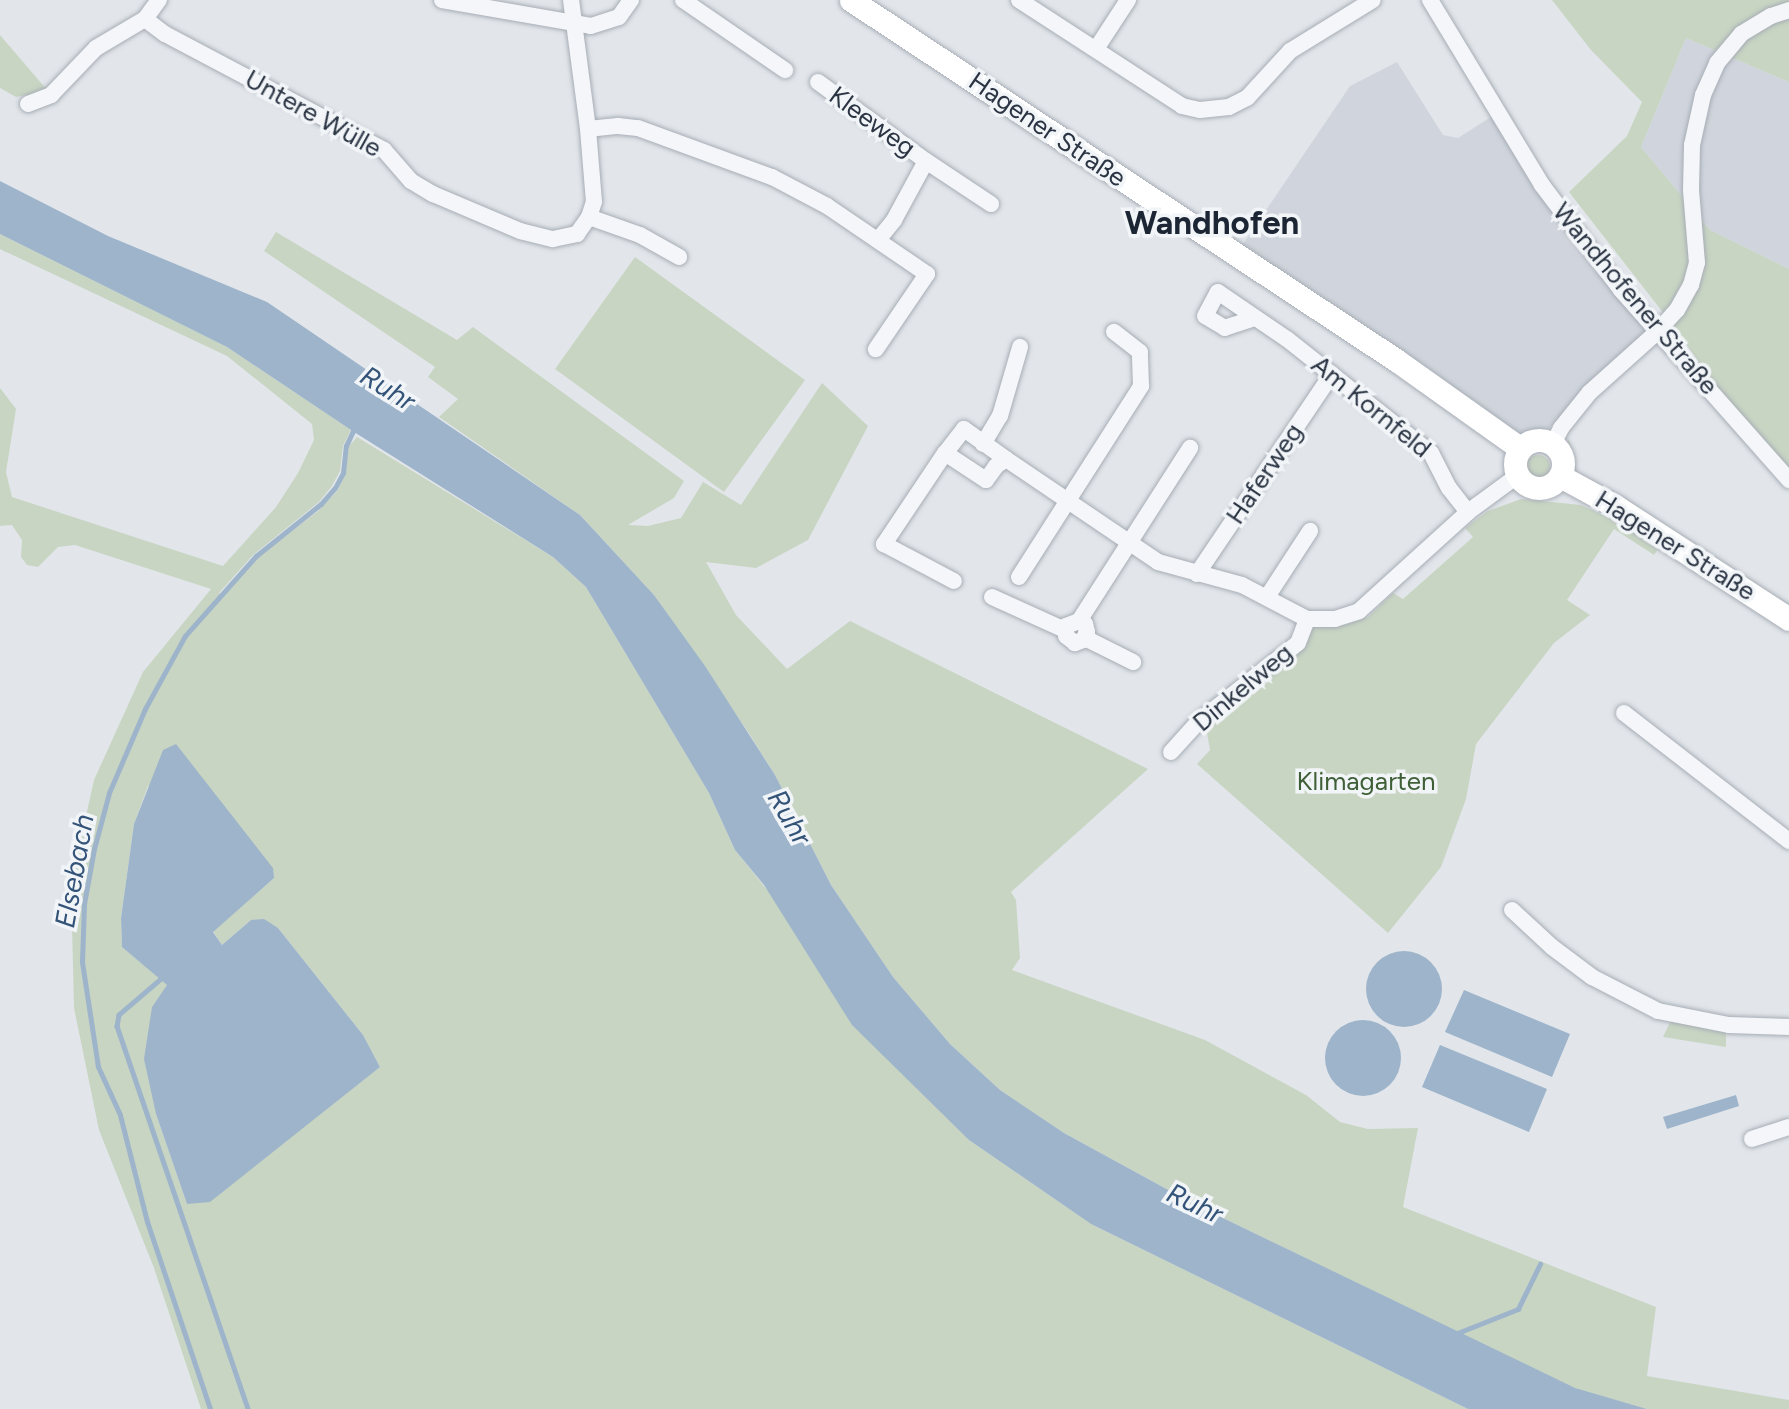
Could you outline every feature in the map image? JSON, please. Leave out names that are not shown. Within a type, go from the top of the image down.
[{"type":"main road","name":"Hagener Straße","points":[[851,0],[1396,360],[1520,448]]},
{"type":"main road","points":[[1539,439],[1553,444],[1561,455],[1560,475],[1544,488],[1524,484],[1517,476],[1514,462],[1520,448],[1539,439]]},
{"type":"main road","name":"Hagener Straße","points":[[1560,475],[1615,506],[1789,619]]},
{"type":"street","points":[[28,104],[51,95],[96,48],[145,19],[159,0]]},
{"type":"street","points":[[442,0],[591,26],[620,17],[631,0]]},
{"type":"street","points":[[571,0],[594,186],[589,217],[640,235],[679,257]]},
{"type":"street","points":[[683,0],[785,70]]},
{"type":"street","points":[[1019,0],[1182,106],[1200,110],[1229,107],[1247,98],[1290,51],[1373,0]]},
{"type":"street","points":[[1096,49],[1128,0]]},
{"type":"street","name":"Wandhofener Straße","points":[[1430,0],[1542,185],[1621,290],[1789,480]]},
{"type":"street","points":[[1553,444],[1561,428],[1589,394],[1657,332],[1677,310],[1691,285],[1697,263],[1691,179],[1692,145],[1703,95],[1717,62],[1741,34],[1771,16],[1789,10]]},
{"type":"street","name":"Untere Wülle","points":[[145,19],[165,34],[384,150],[411,181],[433,194],[520,231],[553,239],[577,234],[589,217]]},
{"type":"street","name":"Kleeweg","points":[[818,82],[926,161],[992,204]]},
{"type":"street","points":[[588,129],[618,126],[638,128],[772,177],[827,206],[927,274],[876,349]]},
{"type":"street","name":"Kleeweg","points":[[878,240],[894,220],[926,161]]},
{"type":"street","name":"Am Kornfeld","points":[[1255,318],[1332,374],[1431,453],[1449,488],[1468,512]]},
{"type":"street","points":[[1019,577],[1141,386],[1140,352],[1114,332]]},
{"type":"street","points":[[983,444],[1000,416],[1020,347]]},
{"type":"street","name":"Haferweg","points":[[1197,574],[1332,374]]},
{"type":"street","points":[[954,581],[884,544],[964,429],[1128,544],[1158,562],[1242,585],[1307,618],[1335,619],[1359,611],[1468,512],[1517,476]]},
{"type":"street","points":[[1133,662],[1085,638],[1072,642],[1072,625],[1190,448]]},
{"type":"street","points":[[945,453],[986,480],[996,466],[1006,459]]},
{"type":"street","points":[[1267,597],[1310,531]]},
{"type":"street","points":[[992,597],[1072,625]]},
{"type":"street","name":"Dinkelweg","points":[[1171,752],[1216,706],[1238,693],[1297,643],[1307,618]]},
{"type":"street","points":[[1624,713],[1789,841]]},
{"type":"street","points":[[1512,910],[1552,947],[1592,977],[1658,1011],[1729,1025],[1789,1027]]},
{"type":"street","points":[[1752,1139],[1789,1127]]},
{"type":"shaded area","points":[[1686,38],[1789,82],[1789,269],[1710,230],[1641,147]]},
{"type":"shaded area","points":[[1397,62],[1443,135],[1458,138],[1494,115],[1653,336],[1541,435],[1521,437],[1241,247],[1350,86]]},
{"type":"green space","points":[[1552,0],[1789,0],[1789,82],[1686,38],[1641,147],[1710,230],[1789,269],[1789,477],[1746,429],[1672,324],[1569,192],[1627,136],[1642,102],[1591,50]]},
{"type":"green space","points":[[0,35],[48,91],[16,97],[0,88]]},
{"type":"green space","points":[[276,232],[457,340],[473,327],[684,481],[674,498],[628,525],[648,526],[681,518],[703,482],[741,505],[822,383],[868,426],[808,540],[756,568],[706,562],[736,615],[787,669],[850,621],[1148,769],[1011,892],[1016,900],[1020,958],[1012,970],[1205,1040],[1306,1095],[1340,1122],[1368,1129],[1418,1128],[1403,1207],[1656,1307],[1647,1376],[1789,1400],[1789,1409],[1647,1409],[1575,1389],[1192,1203],[1064,1133],[1000,1090],[950,1044],[893,977],[831,885],[775,775],[750,735],[654,595],[580,515],[439,417],[458,399],[428,377],[435,367],[264,251]]},
{"type":"green space","points":[[0,234],[227,347],[351,430],[343,446],[340,471],[332,486],[319,502],[253,555],[219,593],[223,594],[256,559],[318,511],[338,490],[345,474],[349,446],[357,437],[553,557],[586,587],[709,793],[735,850],[969,1140],[1091,1224],[1468,1409],[201,1409],[154,1268],[99,1130],[74,1008],[71,884],[94,780],[143,672],[211,589],[75,545],[58,547],[38,567],[27,565],[21,557],[22,540],[12,525],[0,526],[0,388],[16,409],[6,472],[12,497],[223,566],[276,507],[298,473],[314,440],[312,424],[227,356],[0,249]],"holes":[[[148,786],[274,878],[213,931],[222,945],[251,920],[278,928],[363,1035],[380,1067],[187,1204],[156,1114],[152,1007],[168,985],[122,947],[121,918],[134,824]]]},
{"type":"green space","points":[[635,257],[805,380],[724,492],[555,369]]},
{"type":"green space","points":[[1569,439],[1577,473],[1565,459],[1564,450]]},
{"type":"green space","points":[[1538,455],[1547,458],[1550,467],[1547,476],[1538,479],[1529,476],[1526,467],[1529,458]]},
{"type":"green space","name":"Klimagarten","points":[[1521,499],[1581,505],[1614,520],[1658,549],[1654,555],[1614,529],[1567,600],[1590,615],[1554,643],[1476,744],[1466,799],[1441,867],[1388,933],[1197,764],[1210,750],[1205,722],[1313,624],[1344,623],[1368,617],[1393,593],[1403,599],[1473,537],[1465,528],[1488,511]]},
{"type":"green space","points":[[1672,1018],[1726,1029],[1726,1047],[1663,1037]]},
{"type":"water","name":"Ruhr","points":[[0,181],[108,236],[267,302],[580,515],[654,595],[705,666],[775,775],[831,885],[893,977],[950,1044],[1000,1090],[1064,1133],[1192,1203],[1575,1388],[1647,1409],[1468,1409],[1091,1224],[969,1140],[852,1025],[764,885],[735,850],[709,793],[586,587],[553,557],[354,432],[227,347],[0,234]]},
{"type":"water","points":[[176,744],[273,868],[274,878],[213,932],[222,945],[251,920],[264,919],[278,928],[363,1035],[380,1067],[210,1202],[187,1204],[156,1114],[144,1059],[152,1007],[167,985],[122,947],[121,918],[134,824],[163,750]]},
{"type":"water","points":[[1404,951],[1419,954],[1431,962],[1439,974],[1442,989],[1439,1004],[1431,1016],[1419,1024],[1404,1027],[1389,1024],[1377,1016],[1369,1004],[1366,989],[1369,974],[1377,962],[1389,954]]},
{"type":"water","points":[[1464,990],[1570,1034],[1552,1077],[1445,1032]]},
{"type":"water","points":[[1363,1020],[1378,1023],[1390,1031],[1398,1043],[1401,1058],[1398,1073],[1390,1085],[1378,1093],[1363,1096],[1348,1093],[1336,1085],[1328,1073],[1325,1058],[1328,1043],[1336,1031],[1348,1023]]},
{"type":"water","points":[[1440,1045],[1547,1089],[1529,1132],[1422,1087]]},
{"type":"water","points":[[1736,1095],[1739,1106],[1667,1129],[1663,1117]]},
{"type":"waterway","name":"Elsebach","points":[[210,1409],[147,1222],[120,1115],[98,1067],[82,962],[84,904],[94,849],[109,793],[145,709],[185,636],[256,556],[321,504],[335,488],[343,473],[346,446],[355,427]]},
{"type":"waterway","points":[[161,979],[119,1015],[117,1026],[248,1409]]},
{"type":"waterway","points":[[1455,1334],[1518,1309],[1540,1264]]},
{"type":"district","name":"Wandhofen","points":[[1212,223]]}]
